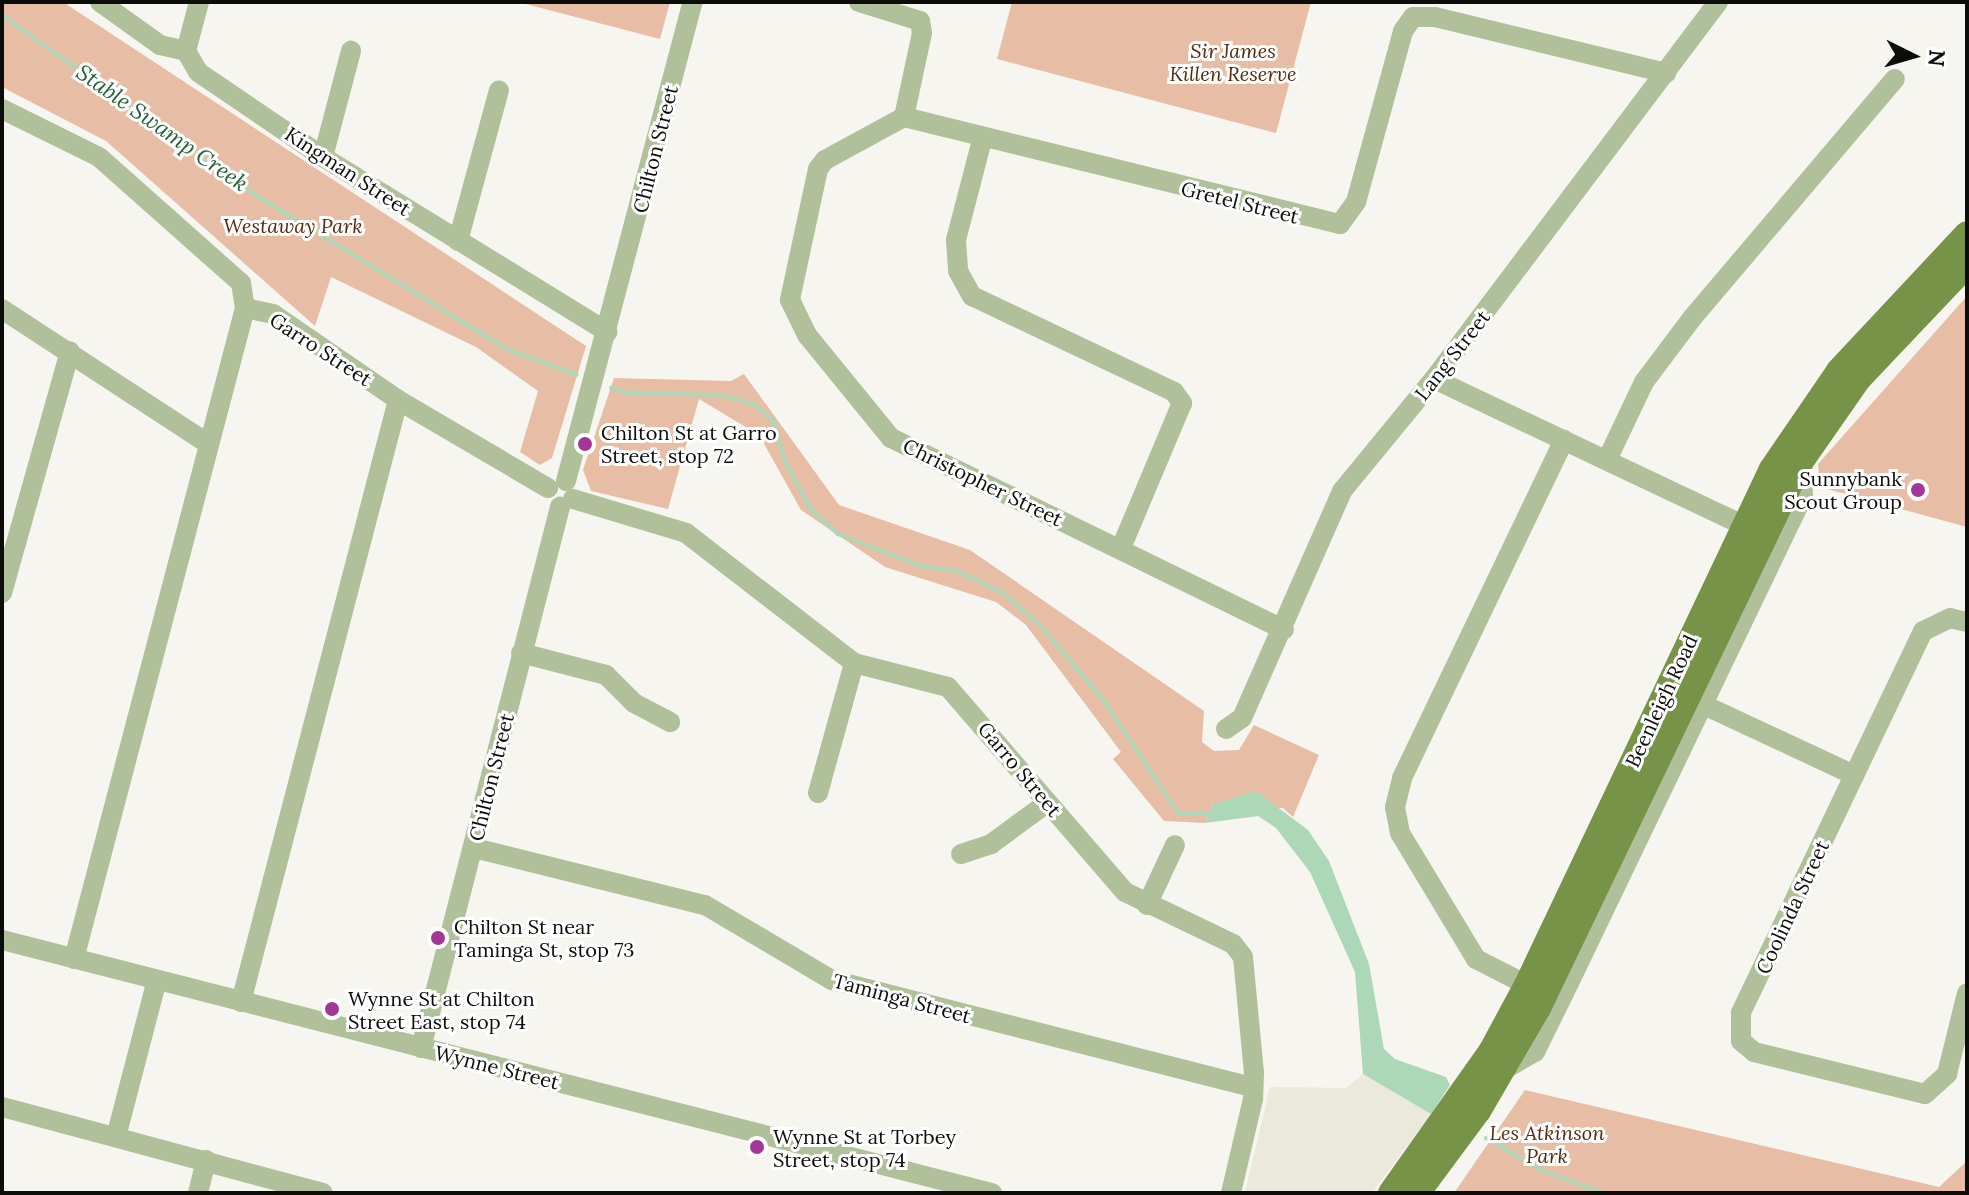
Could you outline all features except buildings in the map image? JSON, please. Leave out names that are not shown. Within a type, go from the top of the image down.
[{"type":"main road","name":"Beenleigh Road","points":[[1417,1193],[1505,1069],[1684,696],[1753,529],[1772,469],[1839,371],[1967,234]]},
{"type":"main road","name":"Beenleigh Road","points":[[1753,529],[1859,378],[1967,264]]},
{"type":"main road","name":"Beenleigh Road","points":[[1391,1193],[1491,1052],[1684,696]]},
{"type":"street","name":"Kingman Street","points":[[100,2],[160,45],[186,51],[198,72],[323,157],[607,332]]},
{"type":"street","points":[[186,51],[199,2]]},
{"type":"street","name":"Chilton Street","points":[[421,1048],[562,494],[693,2]]},
{"type":"street","points":[[859,2],[920,21],[904,117]]},
{"type":"street","name":"Lang Street","points":[[1226,729],[1242,718],[1284,630],[1342,491],[1434,379],[1718,2]]},
{"type":"street","name":"Gretel Street","points":[[904,117],[982,140],[1340,224],[1356,202],[1403,31],[1413,17],[1435,17],[1666,73]]},
{"type":"street","points":[[323,157],[351,51]]},
{"type":"street","points":[[1607,460],[1644,382],[1684,328],[1895,79]]},
{"type":"street","points":[[458,241],[499,90]]},
{"type":"street","name":"Garro Street","points":[[2,109],[99,157],[241,283],[245,308],[273,314],[398,400],[562,494],[686,533],[854,663],[948,687],[1125,892],[1233,944],[1243,957],[1253,1087],[1231,1193]]},
{"type":"street","name":"Christopher Street","points":[[904,117],[825,160],[818,169],[792,271],[790,300],[801,324],[891,438],[1284,630]]},
{"type":"street","points":[[982,140],[956,240],[958,271],[972,296],[1174,392],[1182,403],[1121,548]]},
{"type":"street","points":[[74,959],[245,308]]},
{"type":"street","points":[[2,309],[208,444]]},
{"type":"street","points":[[2,593],[6,569],[70,351]]},
{"type":"street","points":[[1434,379],[1753,529]]},
{"type":"street","points":[[241,1002],[398,400]]},
{"type":"street","points":[[1527,985],[1476,959],[1400,833],[1395,807],[1402,778],[1564,440]]},
{"type":"street","name":"Beenleigh Road","points":[[1684,696],[1803,496],[1801,461]]},
{"type":"street","name":"Coolinda Street","points":[[1967,622],[1950,618],[1923,631],[1741,1013],[1741,1041],[1754,1052],[1925,1094],[1938,1087],[1947,1074],[1967,993]]},
{"type":"street","points":[[521,653],[606,675],[634,703],[670,722]]},
{"type":"street","points":[[818,793],[854,663]]},
{"type":"street","points":[[1684,696],[1854,775]]},
{"type":"street","points":[[961,854],[991,844],[1047,803]]},
{"type":"street","points":[[1147,905],[1175,845]]},
{"type":"street","name":"Taminga Street","points":[[474,848],[705,905],[832,980],[1253,1087]]},
{"type":"street","name":"Wynne Street","points":[[2,940],[992,1193]]},
{"type":"street","points":[[116,1137],[157,980]]},
{"type":"street","points":[[2,1107],[323,1193]]},
{"type":"street","points":[[198,1193],[206,1160]]},
{"type":"shaded area","points":[[1256,791],[1308,830],[1329,861],[1369,964],[1384,1049],[1395,1059],[1446,1077],[1450,1085],[1431,1114],[1363,1074],[1355,972],[1310,872],[1276,828],[1258,816],[1205,823],[1213,804]]},
{"type":"shaded area","points":[[1363,1074],[1431,1114],[1372,1193],[1245,1193],[1270,1087],[1346,1088]]},
{"type":"green space","name":"Westaway Park","points":[[2,2],[63,2],[586,346],[552,458],[540,465],[520,452],[538,391],[476,347],[331,277],[315,326],[106,141],[2,87]]},
{"type":"green space","points":[[518,2],[670,2],[660,39]]},
{"type":"green space","name":"Sir James Killen Reserve","points":[[1012,2],[1311,2],[1276,133],[997,59]]},
{"type":"green space","points":[[1967,296],[1967,527],[1820,487],[1818,464]]},
{"type":"green space","points":[[744,374],[839,505],[970,550],[1204,711],[1202,742],[1214,751],[1239,750],[1254,725],[1319,755],[1293,817],[1283,808],[1213,804],[1205,823],[1164,821],[1113,759],[1121,752],[1026,625],[996,602],[885,567],[801,510],[759,435],[699,399],[668,509],[591,491],[583,470],[614,378],[731,381]]},
{"type":"green space","name":"Les Atkinson Park","points":[[1525,1090],[1939,1187],[1967,1161],[1967,1193],[1454,1193]]},
{"type":"waterway","name":"Stable Swamp Creek","points":[[2,15],[236,183],[509,350],[577,375]]},
{"type":"waterway","name":"Stable Swamp Creek","points":[[611,388],[627,393],[722,395],[754,404],[774,422],[785,462],[811,509],[838,534],[921,566],[957,571],[1001,592],[1039,624],[1104,701],[1178,813],[1211,814]]},
{"type":"waterway","name":"Stable Swamp Creek","points":[[1486,1138],[1539,1169],[1603,1193]]},
{"type":"place","name":"Chilton St at Garro Street, stop 72","points":[[585,444]]},
{"type":"place","name":"Sunnybank Scout Group","points":[[1918,490]]},
{"type":"place","name":"Chilton St near Taminga St, stop 73","points":[[438,938]]},
{"type":"place","name":"Wynne St at Chilton Street East, stop 74","points":[[332,1009]]},
{"type":"place","name":"Wynne St at Torbey Street, stop 74","points":[[757,1147]]}]
